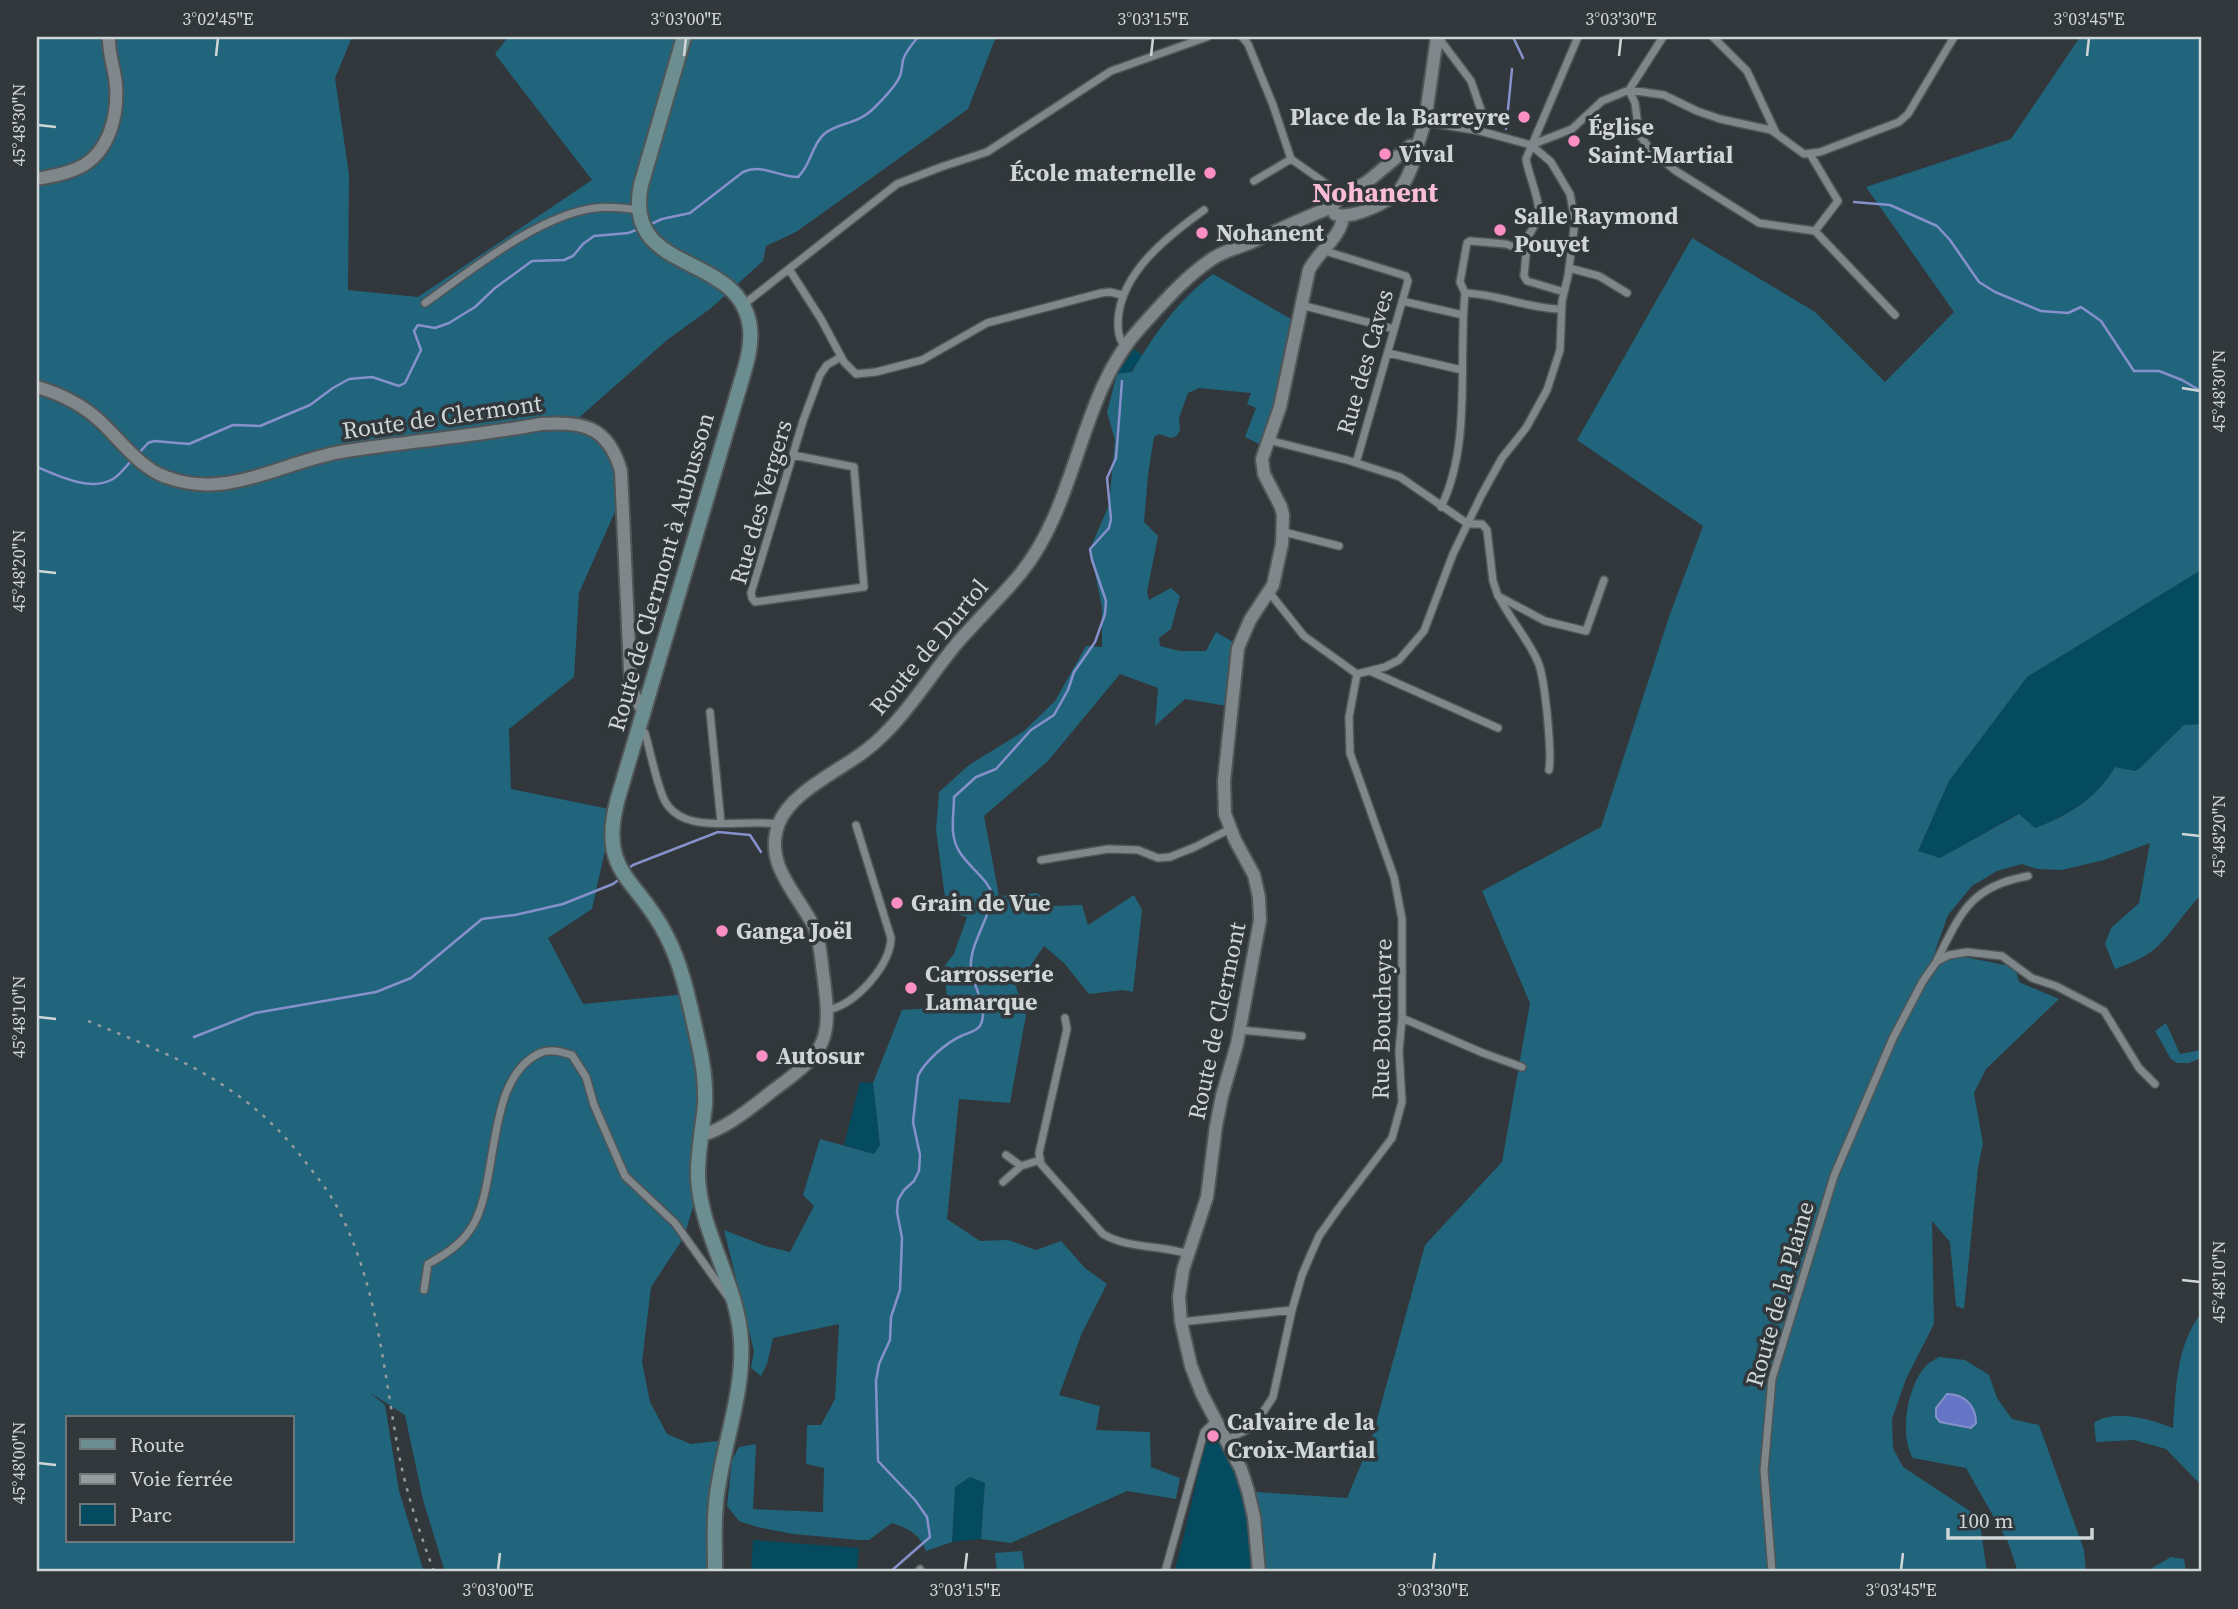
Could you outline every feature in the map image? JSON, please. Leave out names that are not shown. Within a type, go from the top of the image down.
[{"type":"main road","points":[[684,37],[645,172],[639,210],[644,228],[656,246],[723,281],[743,305]]},
{"type":"main road","name":"Route de Clermont à Aubusson","points":[[715,1572],[716,1496],[741,1359],[739,1328],[732,1297],[701,1198],[698,1177],[705,1100],[704,1070],[679,969],[661,925],[621,872],[612,848],[614,814],[746,363],[750,332],[743,305]]},
{"type":"street","points":[[37,179],[85,165],[107,139],[117,100],[109,37]]},
{"type":"street","points":[[743,305],[897,184],[987,152],[1111,71],[1207,37]]},
{"type":"street","points":[[1242,37],[1248,44],[1273,105],[1291,159],[1328,185],[1336,202],[1335,214],[1343,217],[1379,204],[1400,190],[1418,151],[1425,122],[1437,37]]},
{"type":"street","points":[[1437,37],[1471,81],[1482,113],[1480,131]]},
{"type":"street","points":[[1522,247],[1540,215],[1526,159],[1578,37]]},
{"type":"street","points":[[1629,90],[1663,37]]},
{"type":"street","points":[[1713,37],[1747,71],[1776,133]]},
{"type":"street","points":[[1531,145],[1572,129],[1602,102],[1629,90],[1664,95],[1696,111],[1776,133],[1798,150],[1810,154],[1899,122],[1908,114],[1954,37]]},
{"type":"street","points":[[1629,90],[1635,103],[1639,134],[1649,148],[1676,171],[1759,223],[1815,231],[1895,316]]},
{"type":"street","points":[[1269,592],[1304,636],[1357,674],[1371,672],[1399,660],[1424,631],[1453,554],[1468,524],[1502,458],[1526,428],[1547,390],[1560,350],[1561,309],[1575,221],[1570,194],[1551,162],[1531,145],[1480,131],[1425,122]]},
{"type":"street","name":"Route de Durtol","points":[[778,824],[798,798],[865,751],[891,727],[959,641],[1021,573],[1038,548],[1068,485],[1104,384],[1124,345],[1185,281],[1212,258],[1336,202],[1410,146],[1417,147]]},
{"type":"street","points":[[1810,154],[1838,201],[1815,231]]},
{"type":"street","points":[[1254,181],[1291,159]]},
{"type":"street","points":[[425,303],[499,250],[575,212],[596,208],[639,210]]},
{"type":"street","points":[[1124,345],[1118,329],[1122,295],[1150,256],[1204,210]]},
{"type":"street","name":"Route de Clermont","points":[[1259,1572],[1254,1517],[1248,1491],[1191,1366],[1181,1322],[1181,1284],[1207,1197],[1220,1106],[1240,1030],[1260,907],[1254,876],[1230,829],[1224,799],[1236,658],[1241,637],[1275,579],[1284,532],[1281,506],[1262,469],[1262,459],[1280,407],[1309,270],[1321,250],[1340,228],[1343,217]]},
{"type":"street","points":[[1441,507],[1451,484],[1459,446],[1465,293],[1460,282],[1467,243],[1470,241],[1522,247]]},
{"type":"street","points":[[1522,247],[1526,255],[1524,276],[1527,281],[1564,292]]},
{"type":"street","name":"Rue des Caves","points":[[1321,250],[1406,276],[1408,281],[1356,463]]},
{"type":"street","points":[[1569,268],[1599,275],[1627,293]]},
{"type":"street","points":[[789,269],[841,357],[856,374],[876,372],[922,360],[987,323],[1101,293],[1122,295]]},
{"type":"street","points":[[1465,293],[1486,294],[1542,309],[1561,309]]},
{"type":"street","points":[[1402,301],[1463,315]]},
{"type":"street","points":[[1300,305],[1394,330]]},
{"type":"street","points":[[1388,353],[1462,370]]},
{"type":"street","name":"Rue des Vergers","points":[[793,455],[854,467],[864,587],[755,602],[751,598],[793,455],[803,421],[823,368],[841,357]]},
{"type":"street","name":"Route de Clermont","points":[[37,387],[85,409],[136,457],[163,477],[213,486],[345,451],[541,424],[573,423],[594,430],[609,444],[621,471],[630,670],[633,694],[644,712]]},
{"type":"street","points":[[1268,440],[1400,477],[1468,524],[1482,524],[1487,530],[1493,581],[1498,596],[1538,663],[1543,681],[1550,749],[1549,769]]},
{"type":"street","points":[[1284,532],[1339,546]]},
{"type":"street","points":[[1498,596],[1545,621],[1586,631],[1604,580]]},
{"type":"street","points":[[1371,672],[1498,728]]},
{"type":"street","name":"Rue Boucheyre","points":[[1227,1440],[1254,1426],[1273,1397],[1302,1275],[1319,1236],[1352,1189],[1386,1148],[1397,1126],[1403,1092],[1399,1051],[1403,935],[1394,877],[1349,750],[1349,718],[1357,674]]},
{"type":"street","points":[[710,712],[721,823]]},
{"type":"street","points":[[639,730],[645,733],[663,796],[671,811],[686,820],[721,823],[762,821],[778,824],[777,864],[814,928],[828,1010],[825,1037],[813,1059],[722,1126],[702,1135]]},
{"type":"street","points":[[828,1010],[846,1004],[861,992],[891,952],[891,938],[856,825]]},
{"type":"street","points":[[1041,860],[1100,849],[1138,850],[1158,858],[1170,857],[1230,829]]},
{"type":"street","name":"Route de la Plaine","points":[[1772,1572],[1764,1470],[1772,1379],[1834,1176],[1893,1038],[1957,921],[1979,893],[2009,880],[2028,876]]},
{"type":"street","points":[[1937,961],[1967,952],[2001,956],[2032,978],[2056,986],[2104,1011],[2139,1068],[2155,1084]]},
{"type":"street","points":[[1065,1018],[1067,1029],[1040,1160],[1042,1167],[1109,1238],[1174,1249],[1188,1254]]},
{"type":"street","points":[[1402,1018],[1522,1067]]},
{"type":"street","points":[[1240,1030],[1302,1036]]},
{"type":"street","points":[[424,1290],[428,1264],[450,1252],[471,1229],[484,1194],[505,1096],[516,1072],[540,1052],[556,1051],[572,1055],[586,1077],[594,1105],[625,1176],[676,1223],[727,1297],[732,1297]]},
{"type":"street","points":[[1006,1155],[1021,1166]]},
{"type":"street","points":[[1003,1182],[1021,1166],[1040,1160]]},
{"type":"street","points":[[1181,1322],[1292,1310]]},
{"type":"street","points":[[1165,1572],[1204,1432],[1216,1420]]},
{"type":"green space","points":[[1134,349],[1142,355],[1131,372],[1117,374]]},
{"type":"green space","points":[[2201,570],[2201,724],[2184,725],[2135,771],[2115,767],[2100,788],[2081,804],[2047,823],[2035,828],[2018,814],[1940,858],[1918,852],[1949,781],[2027,677]]},
{"type":"green space","points":[[860,1082],[873,1083],[880,1145],[874,1154],[844,1145]]},
{"type":"green space","points":[[1209,1434],[1218,1434],[1245,1495],[1254,1572],[1174,1572]]},
{"type":"green space","points":[[970,1477],[985,1482],[981,1539],[952,1542],[955,1487]]},
{"type":"green space","points":[[753,1540],[859,1548],[857,1572],[751,1572]]},
{"type":"shaded area","points":[[37,37],[352,37],[335,78],[349,175],[348,290],[418,297],[592,180],[495,54],[508,37],[996,37],[968,109],[796,232],[766,246],[763,261],[710,309],[667,340],[573,423],[615,450],[621,498],[579,593],[574,677],[509,729],[511,789],[614,810],[592,909],[548,938],[583,1004],[686,994],[705,1073],[698,1190],[684,1237],[651,1287],[642,1362],[650,1402],[667,1434],[691,1444],[718,1441],[707,1507],[710,1572],[445,1572],[423,1500],[405,1415],[369,1392],[385,1405],[399,1491],[424,1572],[37,1572]]},
{"type":"shaded area","points":[[2080,37],[2201,37],[2201,570],[2027,677],[1949,781],[1918,851],[1940,858],[2019,814],[2035,828],[2047,823],[2081,805],[2100,788],[2115,767],[2135,771],[2184,725],[2201,724],[2201,895],[2154,950],[2115,969],[2105,944],[2111,928],[2139,903],[2150,843],[2104,860],[2062,870],[2037,869],[2022,864],[1997,871],[1972,886],[1948,915],[1935,951],[2015,967],[2019,982],[2059,999],[1986,1069],[1974,1093],[1983,1144],[1978,1167],[1964,1309],[1956,1306],[1950,1242],[1932,1221],[1934,1324],[1906,1379],[1892,1419],[1893,1448],[1903,1467],[1979,1517],[1987,1572],[1263,1572],[1256,1492],[1347,1498],[1371,1441],[1425,1245],[1502,1162],[1530,1003],[1482,891],[1601,827],[1670,614],[1703,526],[1577,440],[1692,238],[1815,312],[1885,382],[1954,312],[1866,187],[2011,139]]},
{"type":"shaded area","points":[[1213,274],[1291,319],[1276,399],[1259,444],[1245,437],[1256,408],[1247,404],[1251,393],[1199,388],[1188,393],[1179,418],[1180,430],[1177,436],[1171,438],[1159,434],[1154,437],[1144,522],[1158,536],[1147,592],[1149,600],[1171,588],[1180,596],[1171,629],[1159,638],[1160,646],[1180,651],[1206,651],[1216,632],[1233,642],[1227,706],[1185,699],[1155,726],[1158,688],[1120,674],[1048,761],[984,816],[999,896],[1037,893],[1053,906],[1082,905],[1088,925],[1134,895],[1142,910],[1133,992],[1123,990],[1089,994],[1064,963],[1044,946],[1016,987],[1026,1015],[1010,1103],[959,1099],[947,1219],[980,1241],[1008,1240],[1036,1250],[1061,1241],[1085,1268],[1107,1284],[1082,1333],[1059,1395],[1100,1406],[1096,1430],[1150,1432],[1151,1467],[1180,1478],[1176,1499],[1127,1491],[1011,1543],[981,1539],[985,1483],[970,1477],[955,1487],[952,1542],[926,1551],[913,1532],[892,1523],[869,1540],[859,1540],[793,1534],[739,1521],[727,1506],[732,1460],[739,1447],[756,1444],[753,1509],[823,1512],[824,1468],[806,1464],[807,1425],[821,1425],[835,1399],[839,1324],[773,1338],[767,1364],[761,1376],[751,1368],[754,1351],[724,1230],[765,1246],[790,1252],[814,1206],[803,1195],[820,1139],[874,1154],[880,1145],[873,1083],[902,1010],[947,1007],[945,965],[954,954],[967,917],[947,912],[936,830],[939,792],[969,765],[1024,731],[1055,701],[1086,646],[1102,647],[1102,607],[1090,549],[1109,505],[1115,440],[1107,412],[1117,374],[1132,372],[1167,319]]},
{"type":"shaded area","points":[[2166,1023],[2180,1054],[2201,1050],[2201,1058],[2189,1063],[2177,1063],[2171,1059],[2155,1031]]},
{"type":"shaded area","points":[[2201,1313],[2201,1485],[2166,1449],[2134,1440],[2096,1442],[2094,1423],[2112,1416],[2122,1416],[2144,1419],[2173,1428],[2182,1354],[2186,1340]]},
{"type":"shaded area","points":[[1939,1357],[1965,1360],[1989,1375],[1997,1398],[2012,1419],[2039,1425],[2084,1550],[2086,1572],[2018,1572],[2008,1542],[1966,1468],[1913,1458],[1906,1437],[1910,1399],[1919,1376],[1926,1366]]},
{"type":"shaded area","points":[[1022,1551],[1025,1572],[997,1572],[995,1553]]},
{"type":"shaded area","points":[[2171,1557],[2184,1559],[2186,1572],[2145,1572]]},
{"type":"water","points":[[1947,1394],[1959,1396],[1972,1406],[1976,1423],[1971,1428],[1940,1422],[1936,1417],[1936,1408]]},
{"type":"waterway","points":[[649,225],[662,219],[690,213],[743,172],[757,169],[798,177],[823,135],[833,128],[866,115],[888,94],[900,76],[906,54],[918,37]]},
{"type":"waterway","points":[[1513,37],[1523,58]]},
{"type":"waterway","points":[[1506,129],[1512,69]]},
{"type":"waterway","points":[[1854,202],[1890,205],[1937,226],[1979,282],[1995,292],[2041,311],[2068,313],[2081,307],[2101,321],[2134,371],[2159,371],[2201,391]]},
{"type":"waterway","points":[[138,454],[148,443],[154,441],[189,444],[233,425],[260,426],[310,405],[349,379],[372,377],[399,386],[405,383],[421,350],[414,331],[418,325],[435,328],[449,323],[475,307],[495,288],[532,261],[564,260],[573,256],[594,236],[628,233],[639,229]]},
{"type":"waterway","points":[[890,1572],[930,1537],[927,1517],[915,1500],[878,1461],[876,1381],[879,1364],[890,1340],[891,1317],[900,1290],[902,1238],[897,1212],[898,1200],[919,1171],[920,1155],[913,1122],[918,1076],[936,1053],[955,1039],[976,1030],[983,1019],[982,1004],[972,975],[971,959],[993,896],[987,883],[963,857],[956,845],[953,825],[954,797],[976,777],[996,769],[1031,730],[1054,715],[1068,690],[1074,672],[1095,642],[1105,614],[1106,601],[1090,549],[1109,528],[1111,519],[1107,478],[1116,458],[1122,381]]},
{"type":"waterway","points":[[37,467],[75,481],[95,484],[113,479],[133,459]]},
{"type":"waterway","points":[[629,868],[718,832],[750,835],[761,852]]},
{"type":"waterway","points":[[194,1037],[255,1013],[376,992],[411,978],[482,919],[563,904],[617,881]]},
{"type":"railway","points":[[88,1021],[182,1062],[236,1094],[283,1135],[333,1200],[364,1272],[379,1334],[403,1474],[434,1572]]},
{"type":"place","name":"Place de la Barreyre","points":[[1524,117]]},
{"type":"place","name":"Église Saint-Martial","points":[[1574,141]]},
{"type":"place","name":"Vival","points":[[1385,154]]},
{"type":"place","name":"École maternelle","points":[[1210,173]]},
{"type":"place","name":"Salle Raymond Pouyet","points":[[1500,230]]},
{"type":"place","name":"Nohanent","points":[[1202,233]]},
{"type":"place","name":"Grain de Vue","points":[[897,903]]},
{"type":"place","name":"Ganga Joël","points":[[722,931]]},
{"type":"place","name":"Carrosserie Lamarque","points":[[911,988]]},
{"type":"place","name":"Autosur","points":[[762,1056]]},
{"type":"place","name":"Calvaire de la Croix-Martial","points":[[1213,1436]]},
{"type":"district","name":"Nohanent","points":[[1375,192]]}]
